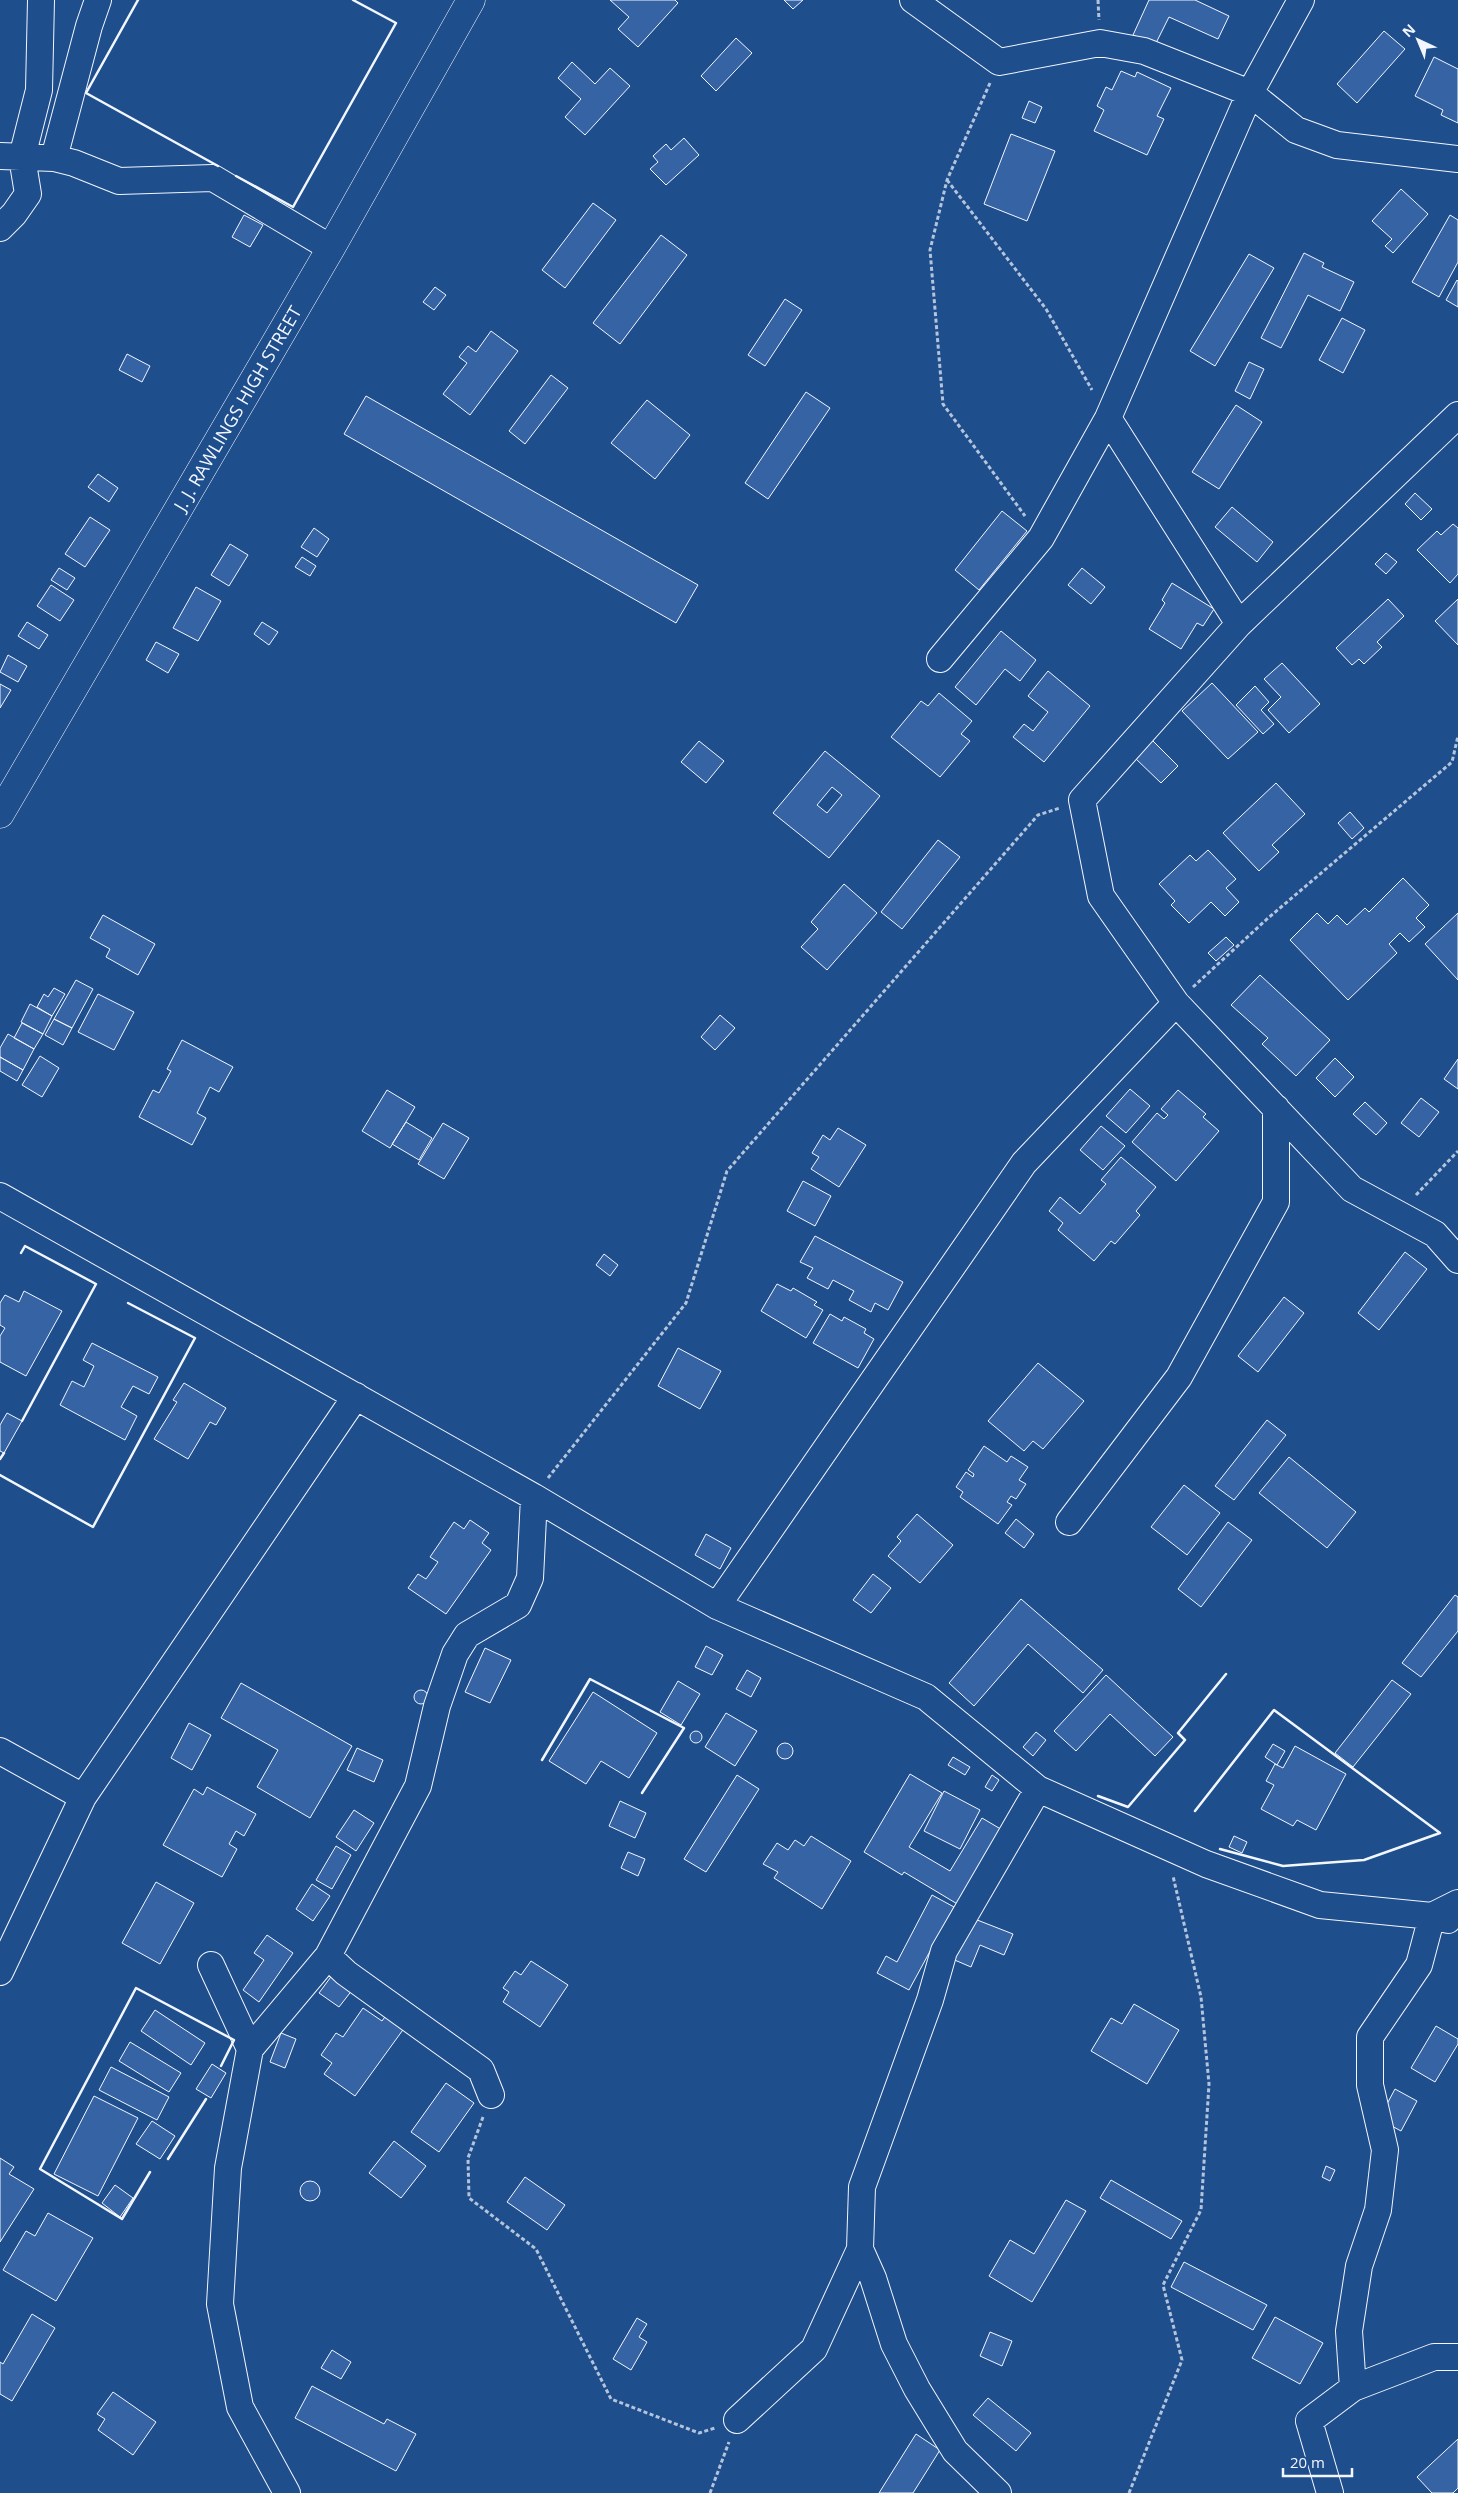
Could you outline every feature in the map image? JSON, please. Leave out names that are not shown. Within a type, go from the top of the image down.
[{"type":"main road","name":"J. J. RAWLINGS HIGH STREET","points":[[0,814],[331,248],[471,0]]},
{"type":"street","points":[[0,228],[14,214],[28,194],[11,156],[39,90],[41,0]]},
{"type":"street","points":[[54,158],[89,26],[98,0]]},
{"type":"street","points":[[913,0],[1000,62],[1100,43],[1144,50],[1250,93],[1296,130],[1338,145],[1458,159]]},
{"type":"street","points":[[940,659],[1041,538],[1108,418],[1250,93],[1300,0]]},
{"type":"street","points":[[11,156],[54,158],[74,163],[119,181],[214,178],[331,248]]},
{"type":"street","points":[[1458,415],[1239,624],[1082,800],[1101,896],[1176,1003],[1352,1189],[1435,1234],[1458,1260]]},
{"type":"street","points":[[1108,418],[1239,624]]},
{"type":"street","points":[[717,1606],[1024,1163],[1176,1003]]},
{"type":"street","points":[[1069,1522],[1179,1377],[1276,1202],[1276,1108]]},
{"type":"street","points":[[0,1196],[534,1496],[717,1606],[926,1697],[1038,1789],[1206,1864],[1320,1905],[1432,1916],[1458,1923]]},
{"type":"street","points":[[0,1972],[83,1797],[356,1396]]},
{"type":"street","points":[[286,2493],[240,2406],[220,2304],[228,2168],[250,2049],[328,1956],[418,1786],[437,1706],[455,1654],[467,1635],[518,1605],[530,1578],[534,1496]]},
{"type":"street","points":[[0,1751],[83,1797]]},
{"type":"street","points":[[736,2420],[814,2349],[860,2249],[862,2187],[930,2000],[944,1951],[1038,1789]]},
{"type":"street","points":[[1352,2388],[1349,2331],[1360,2266],[1378,2210],[1385,2150],[1370,2085],[1370,2037],[1419,1965],[1432,1916],[1458,1903]]},
{"type":"street","points":[[328,1956],[346,1973],[481,2070],[491,2095]]},
{"type":"street","points":[[211,1965],[250,2049]]},
{"type":"street","points":[[860,2249],[873,2278],[894,2344],[917,2389],[955,2451],[998,2493]]},
{"type":"street","points":[[1330,2493],[1309,2421],[1352,2388],[1434,2357],[1458,2357]]},
{"type":"path","points":[[1000,62],[947,180],[930,250],[943,404],[1041,538]]},
{"type":"path","points":[[947,180],[1046,309],[1108,418]]},
{"type":"path","points":[[1176,1003],[1268,919],[1452,762],[1458,736]]},
{"type":"path","points":[[534,1496],[686,1303],[727,1171],[1038,816],[1082,800]]},
{"type":"path","points":[[1398,1214],[1458,1151]]},
{"type":"path","points":[[1129,2493],[1182,2360],[1164,2285],[1201,2210],[1209,2084],[1201,1997],[1170,1861],[1162,1845]]},
{"type":"path","points":[[491,2095],[468,2158],[469,2198],[536,2249],[611,2399],[698,2433],[736,2420]]},
{"type":"path","points":[[710,2493],[736,2420]]},
{"type":"building","points":[[610,0],[675,0],[678,3],[638,47],[618,29],[629,17]]},
{"type":"building","points":[[784,0],[803,0],[793,9]]},
{"type":"building","points":[[1149,0],[1195,0],[1229,16],[1218,39],[1169,17],[1155,45],[1133,35]]},
{"type":"building","points":[[1384,31],[1405,49],[1357,103],[1337,84]]},
{"type":"building","points":[[736,38],[752,53],[716,91],[701,76]]},
{"type":"building","points":[[1434,57],[1458,69],[1458,123],[1441,115],[1443,110],[1415,96]]},
{"type":"building","points":[[572,62],[595,84],[610,68],[630,86],[585,135],[565,117],[581,99],[558,78]]},
{"type":"building","points":[[1121,71],[1135,77],[1137,72],[1171,88],[1157,116],[1164,119],[1147,155],[1094,131],[1104,110],[1097,106],[1106,87],[1112,90]]},
{"type":"building","points":[[1029,101],[1042,107],[1035,123],[1022,118]]},
{"type":"building","points":[[1011,134],[1055,151],[1027,221],[984,204]]},
{"type":"building","points":[[684,138],[699,155],[666,185],[650,169],[658,162],[653,156],[666,144],[671,150]]},
{"type":"building","points":[[1401,189],[1428,214],[1393,253],[1385,246],[1392,239],[1372,221]]},
{"type":"building","points":[[593,203],[616,220],[565,288],[542,270]]},
{"type":"building","points":[[244,215],[263,225],[250,247],[232,237]]},
{"type":"building","points":[[1450,215],[1458,220],[1458,262],[1439,297],[1412,282]]},
{"type":"building","points":[[661,235],[687,255],[620,344],[593,323]]},
{"type":"building","points":[[1304,253],[1324,263],[1322,267],[1354,282],[1340,311],[1308,295],[1281,348],[1261,338]]},
{"type":"building","points":[[1249,254],[1274,268],[1215,366],[1190,351]]},
{"type":"building","points":[[1458,281],[1458,307],[1446,300]]},
{"type":"building","points":[[435,287],[446,295],[434,310],[423,302]]},
{"type":"building","points":[[785,299],[802,310],[765,366],[748,355]]},
{"type":"building","points":[[1342,318],[1365,330],[1343,373],[1319,360]]},
{"type":"building","points":[[491,331],[518,351],[470,415],[443,394],[467,363],[459,357],[468,346],[476,352]]},
{"type":"building","points":[[127,354],[150,366],[142,382],[119,370]]},
{"type":"building","points":[[1249,362],[1264,369],[1250,399],[1235,391]]},
{"type":"building","points":[[551,375],[568,388],[525,444],[509,431]]},
{"type":"building","points":[[806,392],[830,408],[768,499],[745,483]]},
{"type":"building","points":[[366,396],[698,585],[676,623],[344,434]]},
{"type":"building","points":[[647,400],[690,435],[655,479],[611,443]]},
{"type":"building","points":[[1236,405],[1262,422],[1219,489],[1192,472]]},
{"type":"building","points":[[98,474],[118,488],[109,502],[88,487]]},
{"type":"building","points":[[1415,493],[1432,509],[1421,520],[1405,504]]},
{"type":"building","points":[[1232,507],[1273,542],[1257,562],[1215,527]]},
{"type":"building","points":[[1002,511],[1027,531],[979,590],[955,570]]},
{"type":"building","points":[[90,517],[110,530],[85,567],[65,554]]},
{"type":"building","points":[[1453,524],[1458,528],[1458,574],[1450,583],[1417,550],[1437,531],[1441,535]]},
{"type":"building","points":[[314,528],[329,539],[317,557],[301,547]]},
{"type":"building","points":[[230,544],[248,555],[229,586],[211,575]]},
{"type":"building","points":[[1386,553],[1397,562],[1386,574],[1375,564]]},
{"type":"building","points":[[302,557],[316,566],[310,576],[295,567]]},
{"type":"building","points":[[59,568],[75,578],[67,590],[51,580]]},
{"type":"building","points":[[1082,568],[1105,587],[1091,604],[1068,585]]},
{"type":"building","points":[[1172,583],[1214,609],[1203,626],[1197,623],[1181,649],[1149,629],[1165,603],[1162,600]]},
{"type":"building","points":[[51,585],[74,600],[60,621],[37,606]]},
{"type":"building","points":[[196,587],[221,601],[198,641],[173,628]]},
{"type":"building","points":[[1388,599],[1404,616],[1377,642],[1382,647],[1364,664],[1359,659],[1352,665],[1336,648]]},
{"type":"building","points":[[1458,599],[1458,645],[1435,621]]},
{"type":"building","points":[[27,622],[48,635],[39,649],[18,636]]},
{"type":"building","points":[[262,622],[278,632],[269,645],[254,634]]},
{"type":"building","points":[[1001,631],[1036,660],[1020,681],[1005,669],[976,705],[955,687]]},
{"type":"building","points":[[156,642],[179,654],[168,673],[146,660]]},
{"type":"building","points":[[8,655],[27,666],[18,682],[0,672]]},
{"type":"building","points":[[1282,663],[1320,704],[1289,733],[1268,710],[1281,697],[1264,679]]},
{"type":"building","points":[[1048,671],[1090,706],[1044,762],[1013,737],[1024,724],[1033,731],[1048,712],[1028,696]]},
{"type":"building","points":[[1212,683],[1258,732],[1228,759],[1182,711]]},
{"type":"building","points":[[0,684],[11,690],[0,708]]},
{"type":"building","points":[[1255,686],[1269,702],[1261,710],[1274,724],[1263,734],[1236,705]]},
{"type":"building","points":[[939,693],[972,721],[961,734],[970,741],[940,777],[891,737],[921,701],[928,706]]},
{"type":"building","points":[[1152,740],[1178,766],[1161,783],[1134,757]]},
{"type":"building","points":[[699,741],[724,761],[706,783],[681,762]]},
{"type":"building","points":[[825,751],[880,796],[829,858],[773,813]],"holes":[[[832,787],[842,795],[827,813],[817,805]]]},
{"type":"building","points":[[1276,783],[1305,814],[1272,845],[1279,852],[1259,871],[1223,833]]},
{"type":"building","points":[[1350,812],[1364,828],[1352,839],[1338,823]]},
{"type":"building","points":[[938,840],[960,857],[902,929],[881,912]]},
{"type":"building","points":[[1208,850],[1236,879],[1226,888],[1239,902],[1225,916],[1211,902],[1189,923],[1171,905],[1175,901],[1159,884],[1190,855],[1196,861]]},
{"type":"building","points":[[1403,878],[1429,905],[1416,918],[1425,927],[1409,942],[1400,933],[1389,944],[1397,953],[1348,1000],[1290,940],[1317,913],[1328,924],[1337,915],[1347,925],[1365,908],[1369,912]]},
{"type":"building","points":[[844,884],[877,913],[827,970],[801,947],[818,929],[811,922]]},
{"type":"building","points":[[1458,913],[1458,980],[1425,944]]},
{"type":"building","points":[[103,915],[155,944],[138,975],[106,957],[110,949],[90,938]]},
{"type":"building","points":[[1226,937],[1234,945],[1216,961],[1208,953]]},
{"type":"building","points":[[1260,975],[1330,1040],[1296,1076],[1262,1044],[1268,1038],[1231,1005]]},
{"type":"building","points":[[76,980],[93,989],[72,1028],[54,1019]]},
{"type":"building","points":[[54,988],[65,994],[52,1016],[37,1007],[44,994],[48,997]]},
{"type":"building","points":[[98,994],[134,1012],[114,1050],[78,1032]]},
{"type":"building","points":[[30,1004],[52,1016],[43,1034],[21,1022]]},
{"type":"building","points":[[720,1015],[735,1028],[715,1050],[701,1037]]},
{"type":"building","points":[[54,1019],[72,1028],[63,1045],[45,1035]]},
{"type":"building","points":[[22,1023],[43,1034],[34,1049],[14,1038]]},
{"type":"building","points":[[8,1034],[34,1049],[23,1070],[0,1057],[0,1048]]},
{"type":"building","points":[[182,1040],[233,1067],[219,1092],[210,1087],[197,1113],[206,1118],[192,1145],[139,1117],[153,1090],[159,1093],[171,1071],[167,1069]]},
{"type":"building","points":[[40,1056],[59,1068],[42,1097],[22,1085]]},
{"type":"building","points":[[0,1057],[23,1070],[17,1081],[0,1071]]},
{"type":"building","points":[[1335,1058],[1354,1077],[1335,1097],[1316,1078]]},
{"type":"building","points":[[1458,1059],[1458,1089],[1444,1079]]},
{"type":"building","points":[[1130,1089],[1150,1106],[1126,1133],[1106,1116]]},
{"type":"building","points":[[387,1090],[415,1107],[390,1148],[362,1131]]},
{"type":"building","points":[[1178,1090],[1206,1114],[1203,1117],[1219,1131],[1176,1181],[1132,1142],[1157,1113],[1164,1119],[1168,1115],[1161,1109]]},
{"type":"building","points":[[1421,1098],[1439,1112],[1419,1137],[1401,1123]]},
{"type":"building","points":[[1365,1102],[1387,1123],[1376,1135],[1353,1114]]},
{"type":"building","points":[[406,1122],[432,1138],[419,1160],[392,1144]]},
{"type":"building","points":[[443,1123],[469,1138],[444,1179],[418,1164]]},
{"type":"building","points":[[1101,1126],[1125,1146],[1103,1170],[1080,1150]]},
{"type":"building","points":[[838,1128],[866,1145],[839,1187],[811,1169],[819,1157],[812,1153],[823,1135],[830,1140]]},
{"type":"building","points":[[1121,1157],[1156,1187],[1136,1211],[1140,1215],[1115,1244],[1111,1241],[1094,1261],[1058,1230],[1063,1223],[1049,1211],[1060,1197],[1080,1214],[1106,1184],[1101,1180]]},
{"type":"building","points":[[803,1181],[831,1196],[815,1226],[787,1211]]},
{"type":"building","points":[[815,1236],[903,1282],[888,1310],[875,1303],[871,1312],[849,1300],[854,1291],[833,1280],[828,1289],[807,1278],[813,1268],[800,1262]]},
{"type":"building","points":[[1405,1252],[1427,1269],[1379,1330],[1358,1313]]},
{"type":"building","points":[[604,1254],[618,1265],[610,1276],[596,1265]]},
{"type":"building","points":[[777,1284],[791,1291],[793,1288],[817,1302],[814,1305],[823,1310],[806,1338],[761,1311]]},
{"type":"building","points":[[24,1291],[62,1311],[26,1376],[0,1362],[0,1336],[5,1328],[0,1325],[0,1303],[5,1295],[19,1302]]},
{"type":"building","points":[[1284,1297],[1304,1313],[1258,1372],[1238,1356]]},
{"type":"building","points":[[830,1314],[842,1321],[844,1317],[866,1329],[864,1333],[874,1339],[858,1368],[813,1343]]},
{"type":"building","points":[[92,1343],[158,1377],[149,1394],[133,1386],[121,1407],[137,1416],[125,1440],[60,1405],[72,1381],[84,1387],[94,1366],[83,1360]]},
{"type":"building","points":[[678,1348],[721,1371],[700,1409],[658,1386]]},
{"type":"building","points":[[1038,1363],[1084,1401],[1043,1449],[1033,1441],[1024,1451],[988,1421]]},
{"type":"building","points":[[184,1383],[226,1408],[216,1425],[210,1422],[188,1459],[154,1439],[177,1402],[173,1400]]},
{"type":"building","points":[[7,1413],[22,1421],[4,1453],[0,1451],[0,1425]]},
{"type":"building","points":[[1267,1420],[1286,1435],[1234,1500],[1215,1486]]},
{"type":"building","points":[[984,1446],[1007,1462],[1011,1456],[1028,1467],[1019,1480],[1026,1484],[1016,1499],[1011,1496],[1007,1502],[1012,1505],[998,1524],[960,1497],[963,1492],[956,1487],[966,1472],[973,1477],[974,1474],[968,1470]]},
{"type":"building","points":[[1289,1457],[1356,1512],[1327,1548],[1259,1493]]},
{"type":"building","points":[[1184,1485],[1220,1513],[1187,1555],[1151,1527]]},
{"type":"building","points":[[917,1514],[953,1545],[920,1583],[888,1556],[901,1541],[897,1537]]},
{"type":"building","points":[[1016,1519],[1034,1534],[1024,1548],[1005,1533]]},
{"type":"building","points":[[470,1520],[489,1533],[482,1543],[491,1550],[446,1614],[408,1588],[418,1574],[426,1579],[438,1562],[430,1557],[454,1522],[464,1529]]},
{"type":"building","points":[[1228,1522],[1252,1540],[1201,1607],[1178,1589]]},
{"type":"building","points":[[706,1534],[731,1548],[720,1569],[695,1555]]},
{"type":"building","points":[[873,1574],[891,1588],[871,1613],[853,1600]]},
{"type":"building","points":[[1455,1595],[1458,1597],[1458,1631],[1421,1677],[1402,1663]]},
{"type":"building","points":[[1021,1599],[1103,1670],[1083,1693],[1028,1644],[974,1706],[949,1683]]},
{"type":"building","points":[[706,1646],[723,1655],[712,1675],[695,1667]]},
{"type":"building","points":[[485,1648],[511,1660],[490,1703],[465,1692]]},
{"type":"building","points":[[747,1670],[761,1678],[751,1697],[736,1689]]},
{"type":"building","points":[[1106,1675],[1173,1737],[1155,1756],[1110,1714],[1076,1751],[1054,1731]]},
{"type":"building","points":[[1392,1680],[1411,1694],[1353,1767],[1335,1753]]},
{"type":"building","points":[[678,1681],[700,1694],[681,1725],[660,1712]]},
{"type":"building","points":[[241,1683],[352,1746],[310,1818],[257,1787],[278,1750],[221,1718]]},
{"type":"building","points":[[421,1690],[426,1692],[428,1697],[426,1702],[421,1704],[416,1702],[414,1697],[416,1692]]},
{"type":"building","points":[[593,1692],[657,1733],[629,1778],[601,1761],[586,1784],[549,1761]]},
{"type":"building","points":[[726,1713],[757,1731],[735,1766],[705,1747]]},
{"type":"building","points":[[189,1723],[211,1735],[192,1770],[171,1758]]},
{"type":"building","points":[[694,1731],[698,1731],[702,1737],[698,1743],[694,1743],[690,1739],[690,1735]]},
{"type":"building","points":[[1036,1732],[1046,1740],[1033,1756],[1023,1747]]},
{"type":"building","points":[[785,1743],[791,1745],[793,1751],[791,1757],[785,1759],[779,1757],[777,1751],[779,1745]]},
{"type":"building","points":[[1273,1744],[1285,1751],[1277,1765],[1265,1757]]},
{"type":"building","points":[[1295,1746],[1346,1774],[1316,1830],[1297,1820],[1293,1826],[1261,1809],[1274,1785],[1266,1781],[1275,1764],[1283,1768]]},
{"type":"building","points":[[357,1748],[383,1760],[374,1782],[347,1770]]},
{"type":"building","points":[[953,1757],[970,1767],[965,1775],[948,1765]]},
{"type":"building","points":[[910,1774],[942,1793],[909,1847],[950,1871],[982,1818],[1004,1831],[959,1905],[904,1872],[902,1875],[864,1852]]},
{"type":"building","points":[[737,1775],[759,1789],[706,1872],[684,1859]]},
{"type":"building","points":[[992,1775],[999,1780],[992,1791],[985,1787]]},
{"type":"building","points":[[207,1787],[256,1814],[244,1836],[236,1831],[229,1844],[237,1849],[222,1877],[163,1845],[194,1789],[203,1795]]},
{"type":"building","points":[[944,1791],[980,1810],[960,1849],[924,1831]]},
{"type":"building","points":[[620,1801],[646,1813],[635,1838],[609,1826]]},
{"type":"building","points":[[354,1810],[374,1823],[356,1851],[336,1837]]},
{"type":"building","points":[[811,1836],[851,1861],[822,1909],[774,1878],[778,1872],[763,1864],[777,1843],[788,1850],[795,1840],[804,1846]]},
{"type":"building","points":[[1234,1836],[1247,1842],[1242,1853],[1229,1847]]},
{"type":"building","points":[[336,1846],[351,1855],[332,1889],[316,1880]]},
{"type":"building","points":[[628,1852],[645,1859],[638,1876],[621,1868]]},
{"type":"building","points":[[156,1882],[194,1903],[160,1964],[122,1943]]},
{"type":"building","points":[[312,1884],[330,1896],[313,1921],[296,1909]]},
{"type":"building","points":[[932,1895],[954,1907],[909,1990],[877,1973],[886,1956],[897,1962]]},
{"type":"building","points":[[967,1916],[1013,1934],[1004,1955],[980,1945],[971,1967],[950,1958]]},
{"type":"building","points":[[267,1935],[293,1953],[259,2002],[243,1990],[264,1960],[254,1953]]},
{"type":"building","points":[[531,1961],[568,1985],[540,2027],[503,2002],[509,1992],[503,1988],[515,1971],[521,1975]]},
{"type":"building","points":[[333,1974],[353,1989],[339,2007],[319,1993]]},
{"type":"building","points":[[1134,2004],[1179,2030],[1147,2084],[1091,2051],[1111,2018],[1122,2024]]},
{"type":"building","points":[[363,2008],[382,2021],[387,2014],[405,2027],[355,2096],[324,2074],[332,2063],[321,2055],[336,2033],[343,2037]]},
{"type":"building","points":[[155,2010],[205,2043],[191,2065],[141,2031]]},
{"type":"building","points":[[1436,2026],[1458,2039],[1458,2044],[1435,2082],[1411,2068]]},
{"type":"building","points":[[281,2033],[296,2039],[285,2068],[270,2062]]},
{"type":"building","points":[[130,2042],[181,2073],[169,2092],[119,2061]]},
{"type":"building","points":[[212,2064],[226,2073],[211,2098],[196,2089]]},
{"type":"building","points":[[111,2067],[169,2097],[157,2120],[99,2090]]},
{"type":"building","points":[[446,2083],[474,2103],[439,2152],[411,2132]]},
{"type":"building","points":[[1395,2089],[1417,2101],[1401,2131],[1379,2119]]},
{"type":"building","points":[[94,2096],[138,2118],[98,2196],[54,2174]]},
{"type":"building","points":[[152,2121],[175,2136],[160,2159],[136,2144]]},
{"type":"building","points":[[394,2141],[426,2166],[401,2198],[369,2173]]},
{"type":"building","points":[[0,2158],[14,2167],[9,2174],[34,2189],[0,2242]]},
{"type":"building","points":[[1326,2166],[1335,2170],[1330,2181],[1322,2177]]},
{"type":"building","points":[[525,2177],[565,2205],[547,2230],[507,2202]]},
{"type":"building","points":[[1111,2180],[1182,2221],[1171,2239],[1100,2198]]},
{"type":"building","points":[[310,2181],[317,2184],[320,2191],[317,2198],[310,2201],[303,2198],[300,2191],[303,2184]]},
{"type":"building","points":[[115,2185],[133,2198],[120,2217],[102,2203]]},
{"type":"building","points":[[1066,2200],[1086,2211],[1032,2302],[989,2276],[1010,2240],[1034,2254]]},
{"type":"building","points":[[48,2213],[93,2238],[56,2301],[3,2270],[26,2231],[35,2236]]},
{"type":"building","points":[[1184,2262],[1267,2305],[1253,2330],[1171,2287]]},
{"type":"building","points":[[32,2314],[55,2328],[12,2401],[0,2394],[0,2362],[3,2364]]},
{"type":"building","points":[[1275,2317],[1323,2343],[1300,2384],[1252,2358]]},
{"type":"building","points":[[637,2318],[647,2324],[639,2337],[647,2342],[631,2370],[613,2359]]},
{"type":"building","points":[[990,2332],[1012,2341],[1002,2366],[980,2356]]},
{"type":"building","points":[[332,2350],[351,2362],[341,2379],[321,2368]]},
{"type":"building","points":[[312,2386],[384,2424],[387,2419],[416,2434],[396,2471],[295,2418]]},
{"type":"building","points":[[113,2392],[156,2422],[133,2455],[98,2430],[105,2419],[97,2414]]},
{"type":"building","points":[[988,2398],[1031,2433],[1016,2451],[973,2415]]},
{"type":"building","points":[[916,2434],[940,2450],[913,2493],[879,2493]]},
{"type":"building","points":[[1458,2439],[1458,2488],[1453,2493],[1432,2493],[1417,2477]]},
{"type":"wall","points":[[138,0],[86,93],[218,166]]},
{"type":"wall","points":[[236,176],[293,207],[396,23],[353,0]]},
{"type":"wall","points":[[21,1253],[25,1246],[96,1284],[22,1421]]},
{"type":"wall","points":[[0,1475],[93,1527],[195,1338],[128,1303]]},
{"type":"wall","points":[[0,1459],[4,1453]]},
{"type":"wall","points":[[1098,1796],[1128,1807],[1185,1740],[1178,1733],[1226,1674]]},
{"type":"wall","points":[[542,1760],[590,1679],[684,1728],[642,1793]]},
{"type":"wall","points":[[1195,1811],[1274,1710],[1440,1833],[1364,1860],[1283,1866],[1220,1849]]},
{"type":"wall","points":[[150,2172],[122,2219],[40,2169],[136,1988],[234,2040],[221,2066]]},
{"type":"wall","points":[[168,2159],[206,2099]]}]
